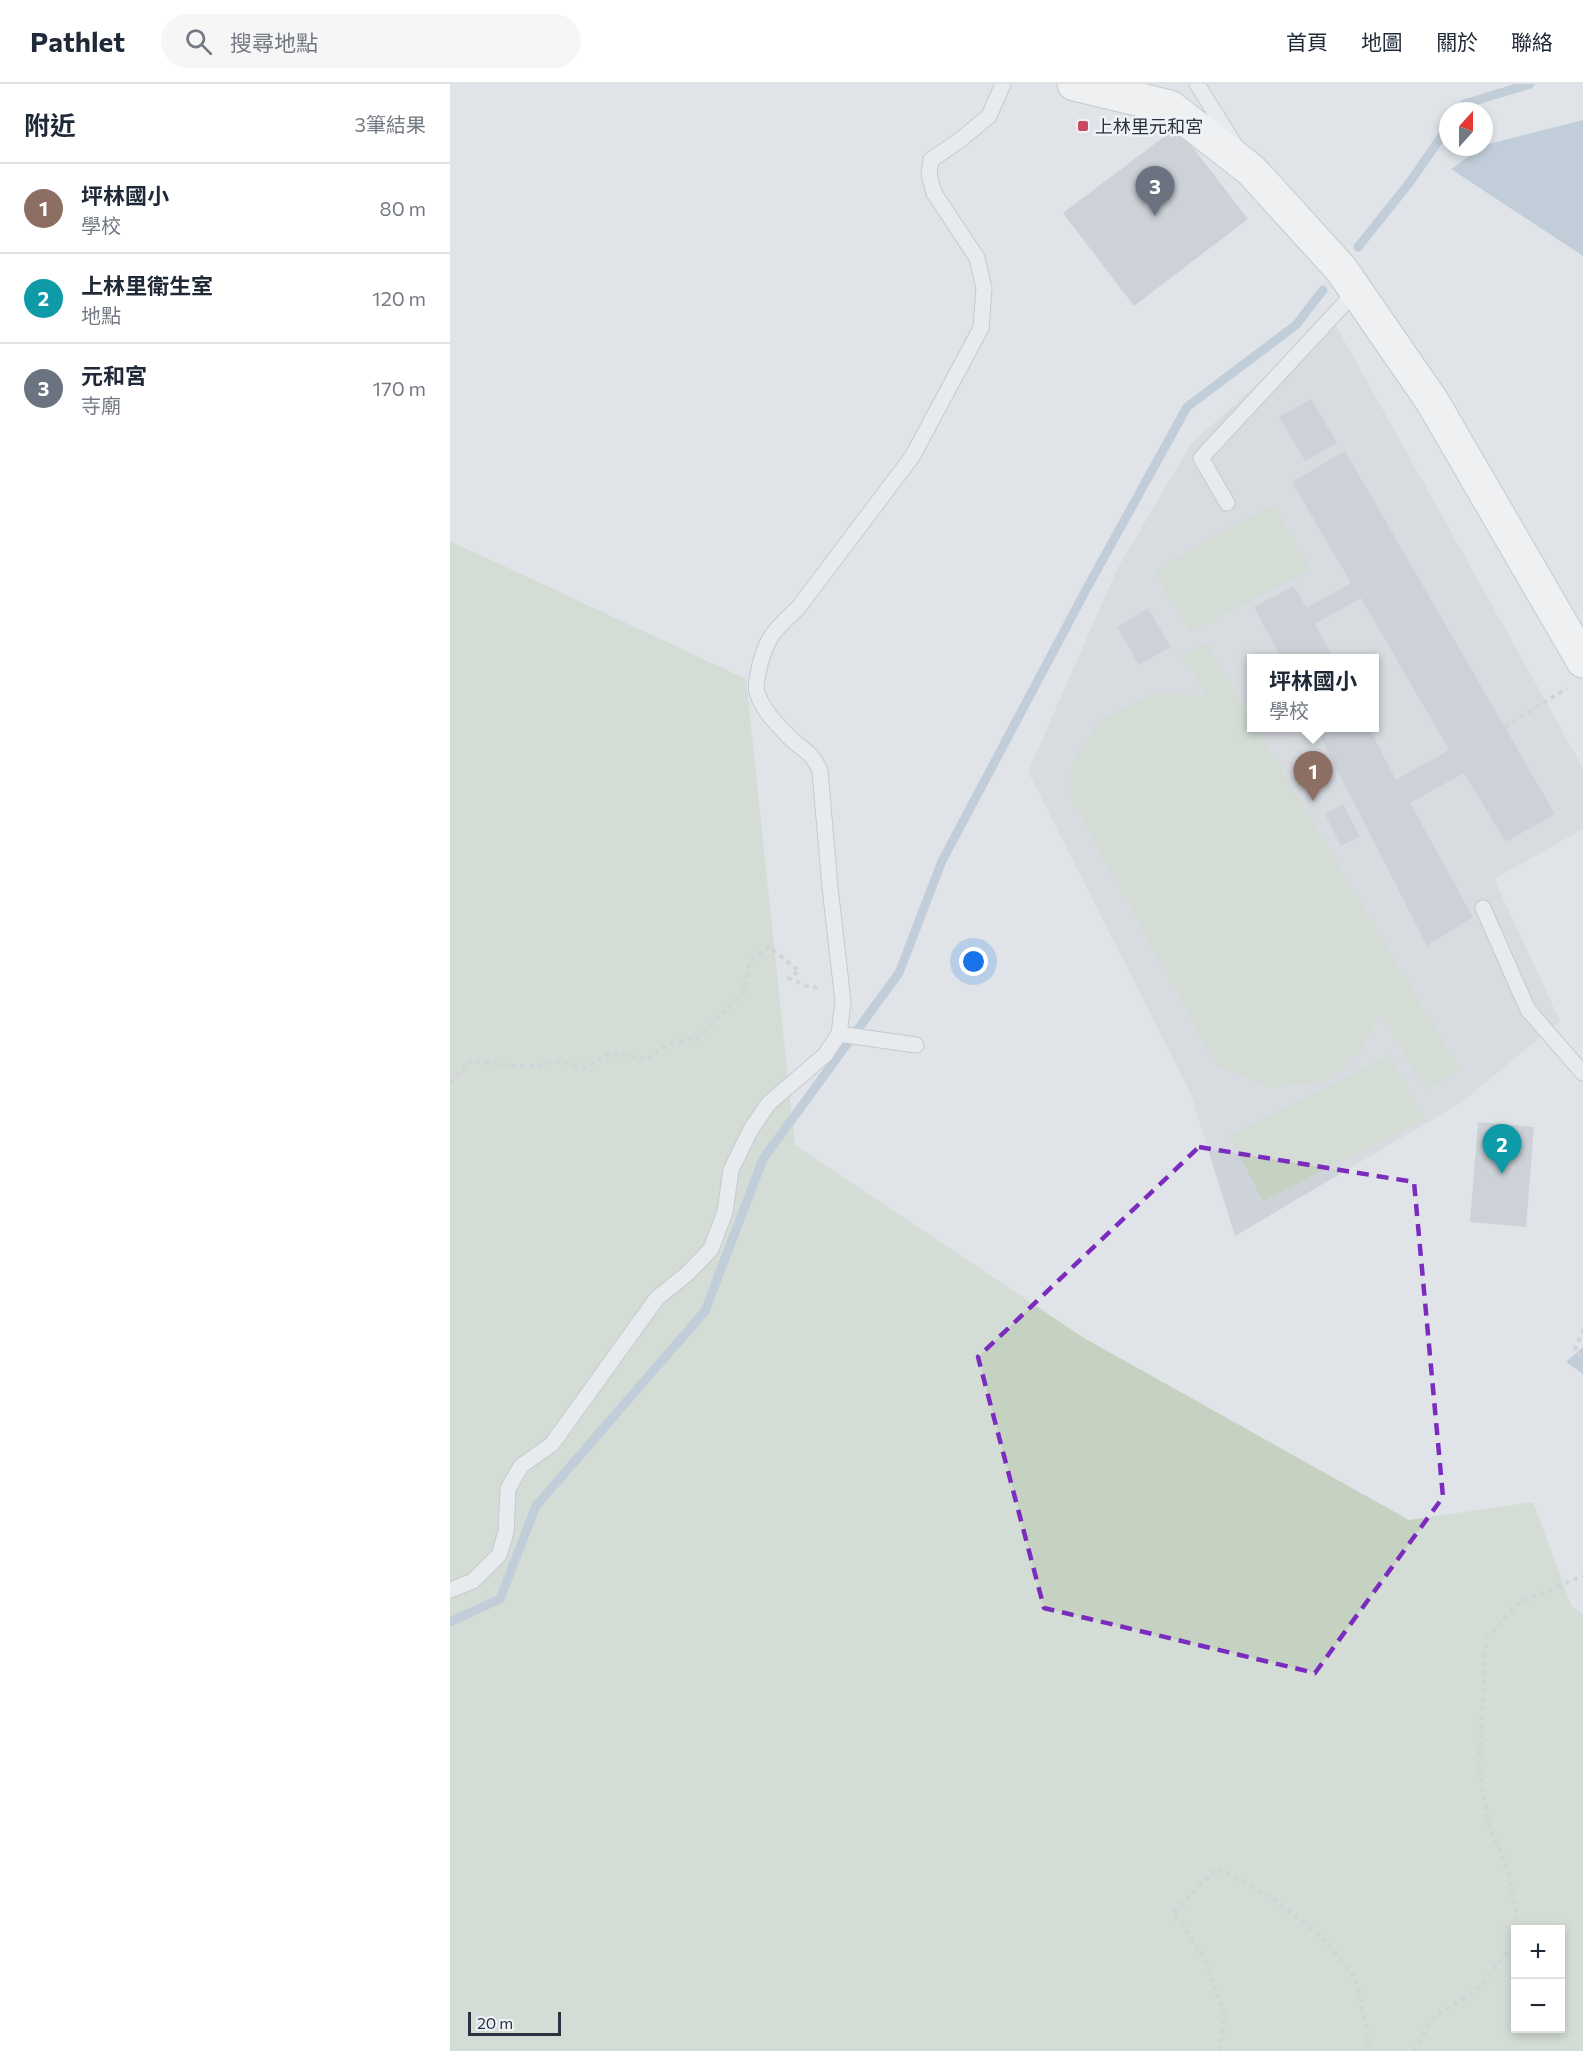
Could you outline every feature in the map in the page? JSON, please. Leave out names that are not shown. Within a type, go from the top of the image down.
[{"type":"street","points":[[1074,84],[1142,94],[1170,107],[1251,170],[1341,269],[1431,401],[1578,673]]},
{"type":"lane","points":[[450,1590],[473,1581],[499,1554],[506,1532],[508,1489],[521,1466],[552,1444],[657,1298],[687,1274],[711,1248],[725,1212],[731,1170],[751,1129],[769,1103],[825,1055],[839,1034],[843,1002],[820,771],[815,759],[791,740],[768,714],[756,690],[761,659],[767,641],[798,608],[912,457],[981,328],[984,288],[977,258],[953,218],[934,193],[929,174],[931,160],[989,117],[1003,84]]},
{"type":"lane","points":[[1197,84],[1251,170]]},
{"type":"lane","points":[[1227,503],[1201,458],[1356,291]]},
{"type":"lane","points":[[1483,908],[1528,1010],[1583,1073]]},
{"type":"lane","points":[[839,1034],[916,1045]]},
{"type":"path","points":[[1505,727],[1578,673]]},
{"type":"path","points":[[450,1083],[471,1060],[512,1066],[538,1066],[559,1061],[586,1068],[611,1052],[648,1060],[666,1045],[697,1038],[744,991],[750,961],[769,946],[799,971],[789,978],[806,986],[822,989],[841,986]]},
{"type":"path","points":[[1583,1329],[1575,1350],[1583,1358]]},
{"type":"path","points":[[1518,1925],[1509,1873],[1488,1822],[1479,1768],[1486,1639],[1520,1602],[1583,1576]]},
{"type":"path","points":[[1219,2051],[1225,2015],[1203,1955],[1173,1913],[1217,1868],[1270,1897],[1322,1937],[1356,1979],[1366,2026],[1368,2051]]},
{"type":"path","points":[[1413,2051],[1436,2014],[1476,1991],[1511,1947]]},
{"type":"highlighted area","points":[[1199,1147],[1414,1182],[1443,1497],[1315,1673],[1044,1608],[978,1357]]},
{"type":"shaded area","points":[[1331,317],[1583,768],[1583,829],[1494,879],[1560,1021],[1462,1102],[1235,1236],[1190,1092],[1028,772],[1117,569],[1192,443]]},
{"type":"green space","points":[[1275,505],[1310,570],[1191,632],[1154,572],[1209,539]]},
{"type":"green space","points":[[450,541],[746,679],[795,1145],[1084,1338],[1409,1520],[1533,1502],[1572,1607],[1583,1614],[1583,2051],[450,2051]]},
{"type":"green space","points":[[1206,642],[1247,711],[1247,732],[1259,732],[1460,1070],[1426,1090],[1381,1014],[1360,1050],[1327,1081],[1272,1088],[1217,1066],[1069,795],[1074,759],[1100,720],[1152,694],[1206,695],[1183,656]]},
{"type":"green space","points":[[1390,1054],[1424,1119],[1263,1201],[1229,1136]]},
{"type":"water","points":[[1583,120],[1583,256],[1451,169],[1469,156],[1493,156],[1493,143]]},
{"type":"water","points":[[1583,1347],[1583,1374],[1566,1362]]},
{"type":"building","points":[[1177,127],[1248,219],[1134,306],[1063,213]]},
{"type":"building","points":[[1311,399],[1337,443],[1305,461],[1279,417]]},
{"type":"building","points":[[1345,451],[1555,814],[1506,842],[1464,773],[1410,803],[1473,917],[1427,946],[1318,732],[1371,732],[1396,780],[1449,750],[1361,598],[1315,624],[1331,654],[1279,654],[1254,607],[1293,586],[1307,608],[1351,583],[1292,482]]},
{"type":"building","points":[[1148,608],[1171,647],[1139,665],[1117,627]]},
{"type":"building","points":[[1343,804],[1360,837],[1341,846],[1325,814]]},
{"type":"building","points":[[1478,1122],[1534,1127],[1526,1227],[1470,1222]]},
{"type":"waterway","points":[[1471,102],[1530,84]]},
{"type":"waterway","points":[[1358,247],[1410,182],[1439,140]]},
{"type":"waterway","points":[[450,1622],[500,1599],[536,1506],[705,1311],[763,1159],[899,973],[942,861],[1087,588],[1187,407],[1296,325],[1323,290]]},
{"type":"place","name":"上林里元和宮","points":[[1083,126]]},
{"type":"place","name":"元和宮","points":[[1155,216]]},
{"type":"place","name":"坪林國小","points":[[1313,801]]},
{"type":"place","name":"上林里衛生室","points":[[1502,1174]]}]
